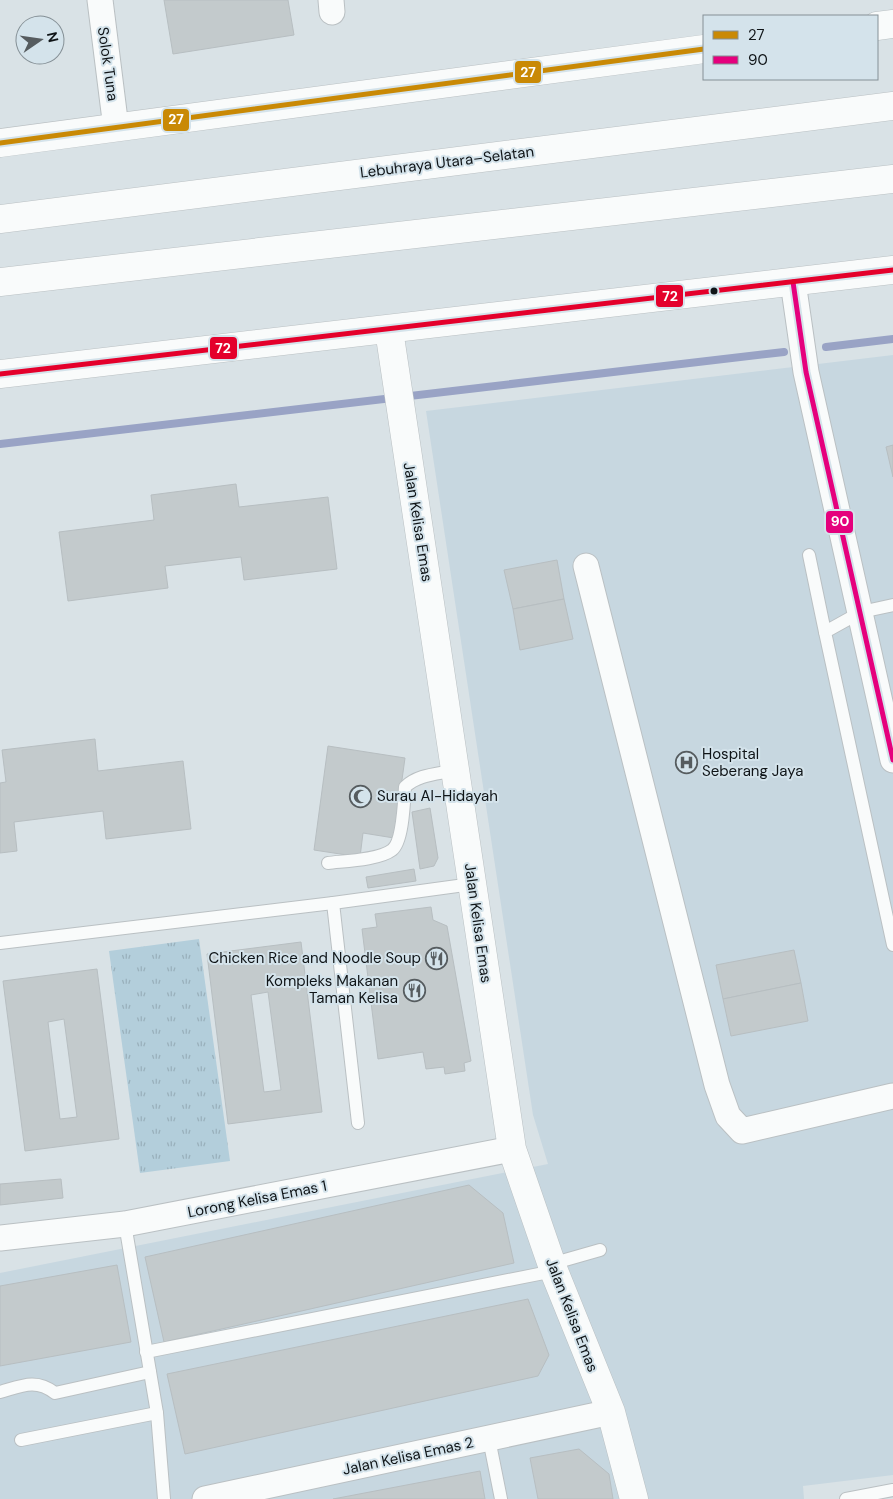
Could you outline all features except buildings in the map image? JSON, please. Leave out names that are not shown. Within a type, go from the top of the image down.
[{"type":"main road","points":[[878,26],[893,24]]},
{"type":"main road","points":[[0,144],[703,50]]},
{"type":"main road","name":"Lebuhraya Utara–Selatan","points":[[0,219],[893,106]]},
{"type":"main road","points":[[0,282],[893,179]]},
{"type":"main road","points":[[0,374],[893,270]]},
{"type":"main road","name":"Jalan Kelisa Emas","points":[[389,330],[512,1150],[552,1268],[610,1412],[634,1499]]},
{"type":"street","name":"Solok Tuna","points":[[100,0],[116,128]]},
{"type":"street","points":[[793,282],[806,372],[893,760]]},
{"type":"street","points":[[586,566],[716,1085],[728,1116],[742,1131],[893,1096]]},
{"type":"street","name":"Lorong Kelisa Emas 1","points":[[0,1238],[126,1224],[512,1150]]},
{"type":"street","name":"Jalan Kelisa Emas 2","points":[[205,1499],[610,1412]]},
{"type":"lane","points":[[809,555],[893,945]]},
{"type":"lane","points":[[825,632],[861,612],[893,605]]},
{"type":"lane","points":[[328,863],[379,856],[393,850],[399,839],[405,787],[411,781],[455,770]]},
{"type":"lane","points":[[0,943],[333,903],[472,884]]},
{"type":"lane","points":[[333,903],[358,1123]]},
{"type":"lane","points":[[126,1224],[157,1413],[164,1499]]},
{"type":"lane","points":[[146,1352],[552,1268],[600,1250]]},
{"type":"lane","points":[[0,1392],[32,1384],[46,1386],[55,1393],[150,1372]]},
{"type":"lane","points":[[21,1440],[157,1413]]},
{"type":"lane","points":[[489,1439],[501,1499]]},
{"type":"lane","points":[[846,1499],[893,1490]]},
{"type":"shaded area","name":"Hospital Seberang Jaya","points":[[893,355],[893,1475],[803,1486],[804,1499],[0,1499],[0,1273],[548,1164],[533,1115],[426,411]]},
{"type":"green space","points":[[199,939],[230,1161],[140,1173],[109,951]]},
{"type":"waterway","points":[[826,347],[893,339]]},
{"type":"waterway","points":[[0,444],[784,352]]},
{"type":"transit line","name":"27","points":[[0,143],[703,49]]},
{"type":"transit line","name":"72","points":[[0,374],[893,270]]},
{"type":"transit line","name":"90","points":[[793,282],[806,372],[893,760]]},
{"type":"place","name":"Hospital Seberang Jaya","points":[[686,763]]},
{"type":"place","name":"Surau Al-Hidayah","points":[[361,796]]},
{"type":"place","name":"Chicken Rice and Noodle Soup","points":[[437,958]]},
{"type":"place","name":"Kompleks Makanan Taman Kelisa","points":[[414,990]]}]
